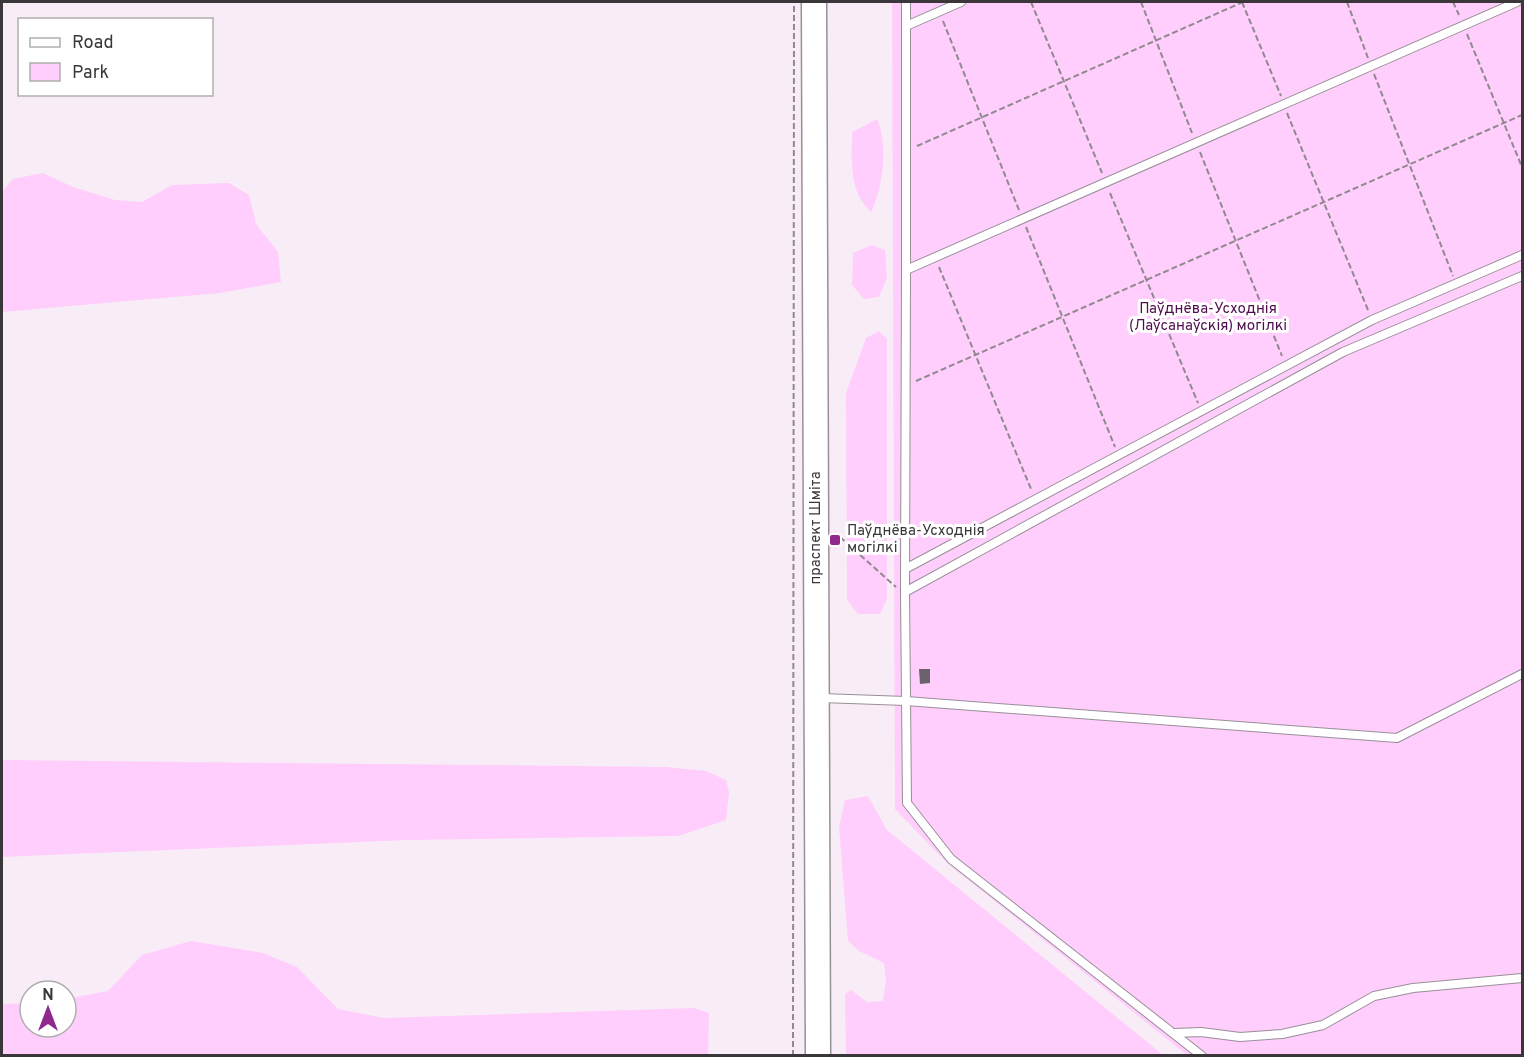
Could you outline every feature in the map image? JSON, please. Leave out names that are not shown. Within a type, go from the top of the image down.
[{"type":"main road","name":"праспект Шміта","points":[[814,2],[818,1056]]},
{"type":"lane","points":[[906,2],[907,803],[951,859],[1203,1056]]},
{"type":"lane","points":[[906,26],[961,2]]},
{"type":"lane","points":[[906,270],[1517,2]]},
{"type":"lane","points":[[905,569],[1372,320],[1522,255]]},
{"type":"lane","points":[[905,592],[1342,352],[1522,276]]},
{"type":"lane","points":[[817,698],[906,702],[1397,738],[1522,674]]},
{"type":"lane","points":[[1174,1034],[1201,1032],[1240,1037],[1282,1034],[1323,1025],[1374,996],[1413,988],[1522,978]]},
{"type":"path","points":[[793,1056],[794,2]]},
{"type":"path","points":[[1031,2],[1202,411]]},
{"type":"path","points":[[1141,2],[1286,366]]},
{"type":"path","points":[[906,150],[1242,2],[1372,320]]},
{"type":"path","points":[[1347,2],[1456,284]]},
{"type":"path","points":[[1453,2],[1522,167]]},
{"type":"path","points":[[939,11],[1119,455]]},
{"type":"path","points":[[906,386],[1522,114]]},
{"type":"path","points":[[935,256],[1035,499]]},
{"type":"path","points":[[840,537],[905,592]]},
{"type":"green space","name":"Паўднёва-Усходнія (Лаўсанаўскія) могілкі","points":[[892,2],[1522,2],[1522,1055],[1187,1055],[947,863],[895,809]]},
{"type":"green space","points":[[877,119],[884,154],[879,190],[871,212],[858,194],[855,185],[852,164],[852,132]]},
{"type":"green space","points":[[43,173],[73,187],[115,200],[142,202],[172,185],[229,183],[249,195],[256,224],[278,252],[281,282],[220,293],[2,312],[2,191],[13,179]]},
{"type":"green space","points":[[872,245],[885,250],[887,278],[879,297],[864,299],[852,285],[853,253]]},
{"type":"green space","points":[[879,331],[887,339],[887,599],[880,614],[858,614],[847,600],[846,393],[866,338]]},
{"type":"green space","points":[[2,760],[666,767],[706,771],[726,780],[729,792],[726,820],[678,836],[407,840],[2,857]]},
{"type":"green space","points":[[868,796],[887,830],[1163,1055],[846,1055],[845,994],[851,990],[867,1002],[883,1001],[886,981],[884,963],[859,951],[848,941],[839,827],[845,800]]},
{"type":"green space","points":[[191,941],[263,953],[297,967],[338,1009],[384,1018],[694,1008],[709,1013],[708,1055],[2,1055],[2,1004],[18,1003],[18,1039],[78,1039],[78,997],[108,991],[142,955]]},
{"type":"building","points":[[919,669],[930,669],[930,683],[920,684]]},
{"type":"place","name":"Паўднёва-Усходнія могілкі","points":[[835,540]]}]
